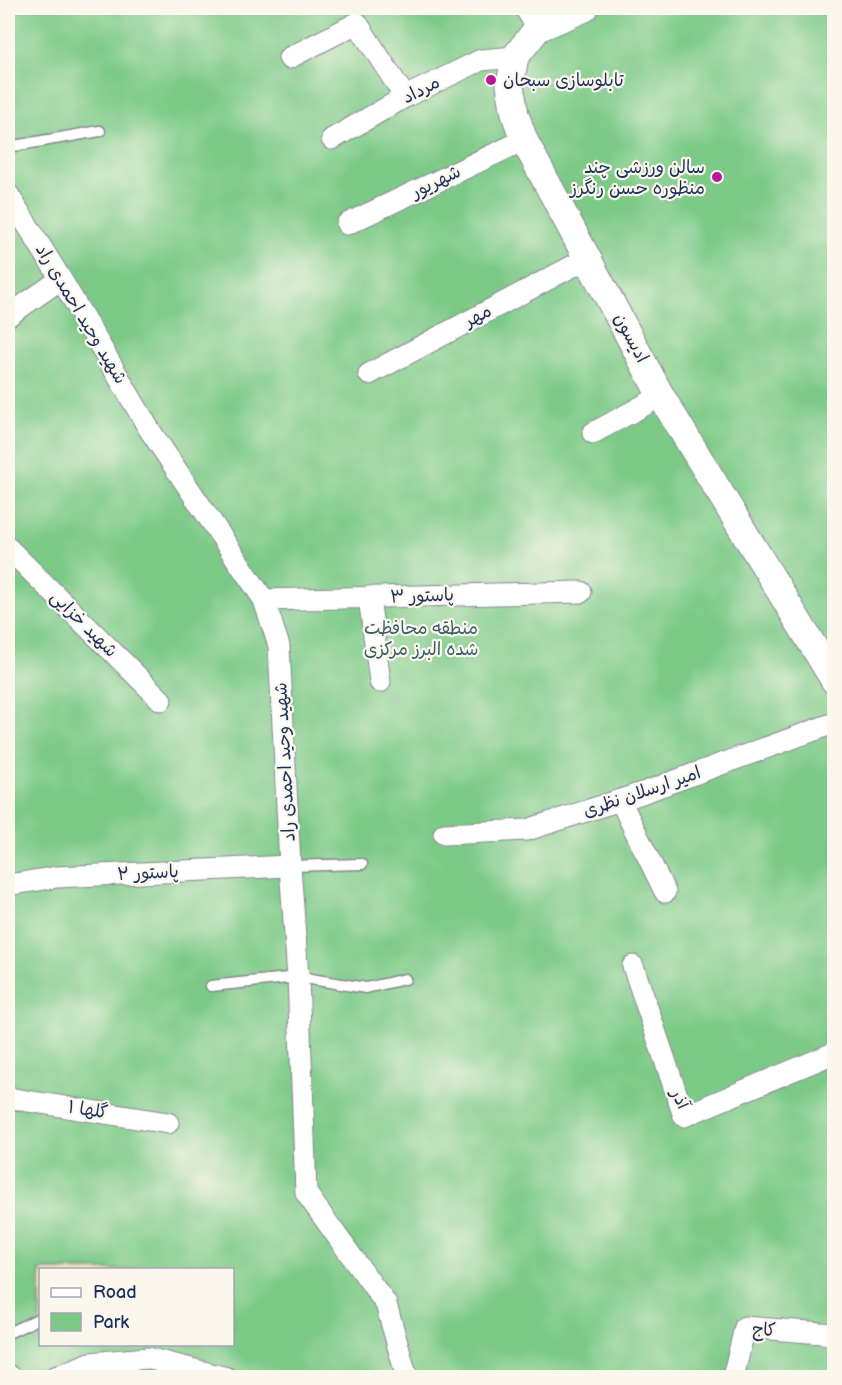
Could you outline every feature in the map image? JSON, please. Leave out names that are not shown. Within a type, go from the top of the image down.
[{"type":"street","name":"ادیسون","points":[[585,8],[532,18],[515,57],[510,85],[515,114],[524,140],[661,396],[834,680]]},
{"type":"street","points":[[289,58],[357,23],[405,98]]},
{"type":"street","name":"مرداد","points":[[332,139],[405,98],[482,60],[515,57]]},
{"type":"street","name":"شهریور","points":[[347,224],[524,140]]},
{"type":"street","name":"شهید وحید احمدی راد","points":[[8,194],[149,429],[264,600],[279,646],[298,977],[306,1193],[386,1304],[407,1377]]},
{"type":"street","name":"مهر","points":[[369,374],[588,258]]},
{"type":"street","points":[[8,316],[61,279]]},
{"type":"street","points":[[593,433],[661,396]]},
{"type":"street","name":"شهید خزایی","points":[[8,548],[161,700]]},
{"type":"street","name":"پاستور ۳","points":[[264,600],[580,592]]},
{"type":"street","points":[[369,597],[380,682]]},
{"type":"street","name":"امیر ارسلان نظری","points":[[444,834],[527,830],[620,800],[834,723]]},
{"type":"street","points":[[620,800],[665,892]]},
{"type":"street","name":"پاستور ۲","points":[[8,885],[57,877],[290,866]]},
{"type":"street","name":"آذر","points":[[633,966],[684,1116],[834,1056]]},
{"type":"street","name":"گلها ۱","points":[[8,1098],[168,1123]]},
{"type":"street","name":"کاج","points":[[733,1377],[745,1328],[834,1334]]},
{"type":"street","points":[[53,1377],[90,1363],[147,1358],[227,1377]]},
{"type":"street","points":[[8,1375],[12,1377]]},
{"type":"lane","points":[[8,147],[100,132]]},
{"type":"lane","points":[[290,866],[362,864]]},
{"type":"lane","points":[[211,986],[298,977],[366,988],[405,979]]},
{"type":"lane","points":[[8,1333],[39,1318]]},
{"type":"green space","name":"منطقه محافظت شده البرز مرکزی","points":[[8,8],[834,8],[834,1377],[8,1377]]},
{"type":"place","name":"تابلوسازی سبحان","points":[[491,80]]},
{"type":"place","name":"سالن ورزشی چند منظوره حسن رنگرز","points":[[717,177]]}]
